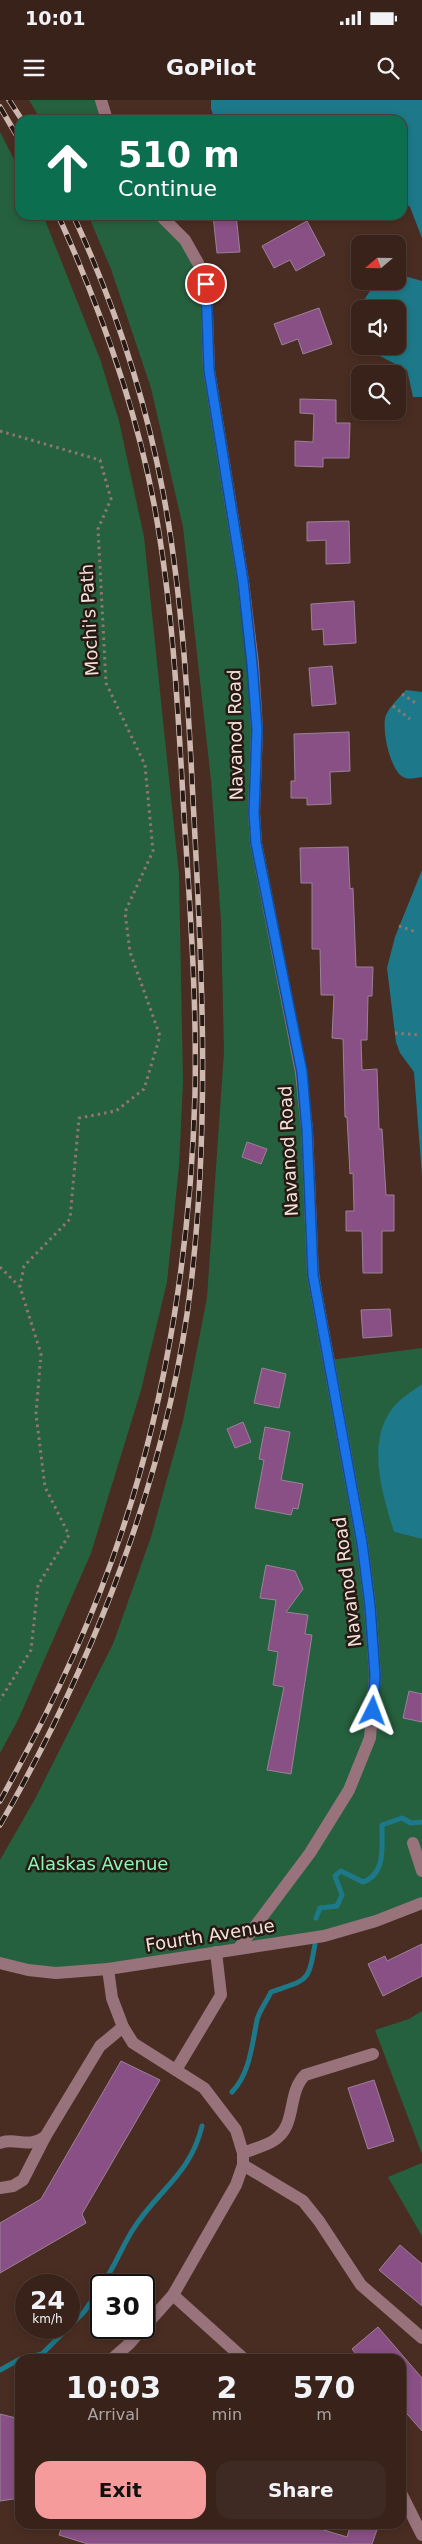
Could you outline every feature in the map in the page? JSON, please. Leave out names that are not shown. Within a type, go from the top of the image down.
[{"type":"street","points":[[101,100],[106,115]]},
{"type":"street","name":"Navanod Road","points":[[165,220],[185,240],[198,263],[206,284],[209,370],[243,581],[252,664],[257,729],[254,813],[256,843],[302,1072],[307,1130],[313,1275],[362,1543],[370,1606],[375,1675],[370,1738],[349,1790],[310,1853],[238,1949]]},
{"type":"street","points":[[413,1844],[422,1871]]},
{"type":"street","name":"Fourth Avenue","points":[[0,1963],[28,1970],[56,1973],[108,1969],[324,1936],[422,1903]]},
{"type":"street","points":[[176,2070],[221,1995],[216,1952]]},
{"type":"street","points":[[108,1969],[112,1998],[123,2027],[133,2042],[204,2088],[236,2130],[243,2159],[236,2185],[173,2295],[118,2354]]},
{"type":"street","points":[[1,2190],[23,2180],[44,2137],[100,2046],[123,2027]]},
{"type":"street","points":[[243,2159],[282,2134],[290,2120],[297,2083],[305,2075],[373,2054]]},
{"type":"street","points":[[0,2142],[6,2140],[22,2144],[37,2142],[44,2137]]},
{"type":"street","points":[[243,2159],[303,2201],[361,2285],[422,2338]]},
{"type":"street","points":[[173,2295],[238,2354]]},
{"type":"street","points":[[406,2503],[422,2535]]},
{"type":"path","name":"Mochi's Path","points":[[0,430],[100,460],[111,498],[98,529],[106,683],[145,764],[153,852],[125,912],[130,952],[160,1036],[144,1089],[116,1112],[79,1118],[70,1219],[24,1266],[20,1287]]},
{"type":"path","points":[[402,694],[418,704]]},
{"type":"path","points":[[393,706],[410,719]]},
{"type":"path","points":[[399,926],[416,932]]},
{"type":"path","points":[[395,1033],[421,1035]]},
{"type":"path","points":[[0,1267],[20,1287],[41,1354],[36,1414],[44,1487],[69,1534],[38,1585],[31,1650],[0,1700]]},
{"type":"green space","points":[[29,100],[102,100],[106,115],[38,115]]},
{"type":"green space","points":[[0,132],[15,161],[15,220],[45,220],[100,359],[119,421],[144,537],[179,875],[183,1082],[179,1166],[167,1282],[141,1390],[91,1553],[18,1720],[0,1753]]},
{"type":"green space","name":"Alaskas Avenue","points":[[90,220],[166,220],[199,263],[254,664],[255,813],[286,987],[330,1360],[422,1348],[422,1384],[397,1403],[381,1479],[394,1532],[422,1539],[422,1904],[377,1922],[108,1970],[0,1964],[0,1860],[35,1799],[113,1644],[151,1537],[183,1421],[207,1298],[224,1052],[221,921],[211,780],[183,527],[151,388],[111,269]]},
{"type":"green space","points":[[422,2011],[422,2154],[375,2030],[409,2019]]},
{"type":"green space","points":[[422,2163],[422,2236],[388,2177]]},
{"type":"water","points":[[211,100],[422,100],[422,238],[410,207],[407,205],[407,115],[213,115]]},
{"type":"water","points":[[406,276],[422,281],[422,397],[413,397],[406,365],[397,365],[378,355],[406,355],[406,300],[364,300],[371,290],[406,290]]},
{"type":"water","points":[[406,690],[422,692],[422,777],[407,778],[398,773],[391,758],[386,738],[386,715]]},
{"type":"water","points":[[422,870],[422,1176],[414,1072],[400,1053],[396,1042],[387,968],[395,937]]},
{"type":"water","points":[[422,1384],[422,1539],[394,1532],[381,1483],[378,1449],[381,1432],[387,1417],[397,1403]]},
{"type":"building","points":[[214,220],[237,220],[240,252],[217,253]]},
{"type":"building","points":[[307,221],[325,255],[296,271],[290,260],[274,268],[262,246]]},
{"type":"building","points":[[319,308],[332,344],[303,354],[298,339],[282,345],[274,324]]},
{"type":"building","points":[[300,399],[336,400],[336,423],[350,423],[349,458],[323,458],[323,467],[295,466],[295,441],[313,442],[314,414],[300,413]]},
{"type":"building","points":[[349,521],[350,563],[326,564],[326,540],[307,541],[307,522]]},
{"type":"building","points":[[354,601],[356,643],[324,645],[323,629],[312,630],[311,604]]},
{"type":"building","points":[[332,666],[336,704],[312,706],[309,668]]},
{"type":"building","points":[[349,732],[350,771],[330,772],[331,804],[307,805],[307,798],[291,798],[291,781],[295,781],[294,734]]},
{"type":"building","points":[[348,847],[350,889],[353,888],[356,967],[373,967],[372,996],[368,996],[367,1040],[361,1040],[362,1070],[377,1069],[379,1129],[382,1129],[386,1195],[394,1195],[394,1231],[382,1231],[382,1273],[363,1273],[362,1231],[346,1231],[346,1211],[354,1211],[353,1173],[350,1174],[347,1117],[345,1117],[343,1039],[332,1038],[334,995],[321,995],[320,949],[312,949],[312,883],[301,883],[300,848]]},
{"type":"building","points":[[247,1142],[267,1149],[261,1164],[242,1157]]},
{"type":"building","points":[[390,1309],[392,1336],[363,1338],[361,1310]]},
{"type":"building","points":[[262,1368],[286,1374],[279,1408],[254,1403]]},
{"type":"building","points":[[243,1422],[251,1442],[235,1448],[227,1429]]},
{"type":"building","points":[[265,1427],[290,1432],[281,1480],[303,1484],[298,1509],[293,1508],[291,1515],[255,1508],[264,1460],[259,1459]]},
{"type":"building","points":[[266,1565],[295,1571],[303,1589],[286,1612],[308,1615],[305,1634],[312,1635],[291,1774],[267,1770],[284,1687],[273,1685],[278,1652],[268,1650],[276,1600],[260,1598]]},
{"type":"building","points":[[409,1691],[422,1694],[422,1722],[403,1718]]},
{"type":"building","points":[[422,1944],[422,1976],[383,1996],[368,1964],[385,1956],[387,1961]]},
{"type":"building","points":[[121,2061],[160,2080],[82,2214],[86,2223],[0,2273],[0,2223],[41,2199]]},
{"type":"building","points":[[374,2080],[394,2141],[368,2149],[348,2088]]},
{"type":"building","points":[[400,2245],[422,2264],[422,2306],[379,2270]]},
{"type":"building","points":[[378,2327],[401,2354],[356,2354],[352,2349]]},
{"type":"building","points":[[406,2359],[422,2378],[422,2431],[406,2413]]},
{"type":"building","points":[[0,2414],[15,2418],[15,2499],[0,2501]]},
{"type":"building","points":[[61,2529],[321,2529],[347,2537],[349,2529],[377,2529],[372,2544],[88,2544],[59,2535]]},
{"type":"waterway","points":[[316,1918],[320,1908],[337,1906],[342,1895],[335,1876],[341,1871],[363,1882],[376,1873],[381,1858],[382,1825],[402,1818],[411,1823],[422,1822]]},
{"type":"waterway","points":[[232,2092],[247,2067],[258,2017],[271,1992],[293,1985],[304,1978],[310,1967],[315,1944]]},
{"type":"waterway","points":[[109,2274],[132,2231],[190,2158],[202,2126]]},
{"type":"waterway","points":[[42,2354],[84,2312],[90,2303]]},
{"type":"waterway","points":[[0,2370],[15,2362]]},
{"type":"railway","points":[[9,100],[19,115]]},
{"type":"railway","points":[[0,107],[15,132]]},
{"type":"railway","points":[[0,1801],[52,1703],[97,1601],[138,1479],[164,1371],[174,1316],[182,1260],[193,1149],[195,1024],[192,954],[174,659],[166,581],[154,504],[137,429],[115,356],[88,285],[60,220]]},
{"type":"railway","points":[[0,1825],[34,1763],[96,1632],[146,1494],[165,1424],[180,1354],[191,1284],[201,1163],[202,1042],[199,921],[186,684],[180,607],[170,530],[156,456],[127,351],[102,282],[75,220]]},
{"type":"route","points":[[206,284],[208,312],[206,332],[209,370],[243,581],[252,664],[257,729],[254,813],[256,843],[302,1072],[307,1130],[308,1199],[313,1275],[321,1325],[348,1458],[362,1543],[370,1606],[375,1675],[373,1711]]}]
